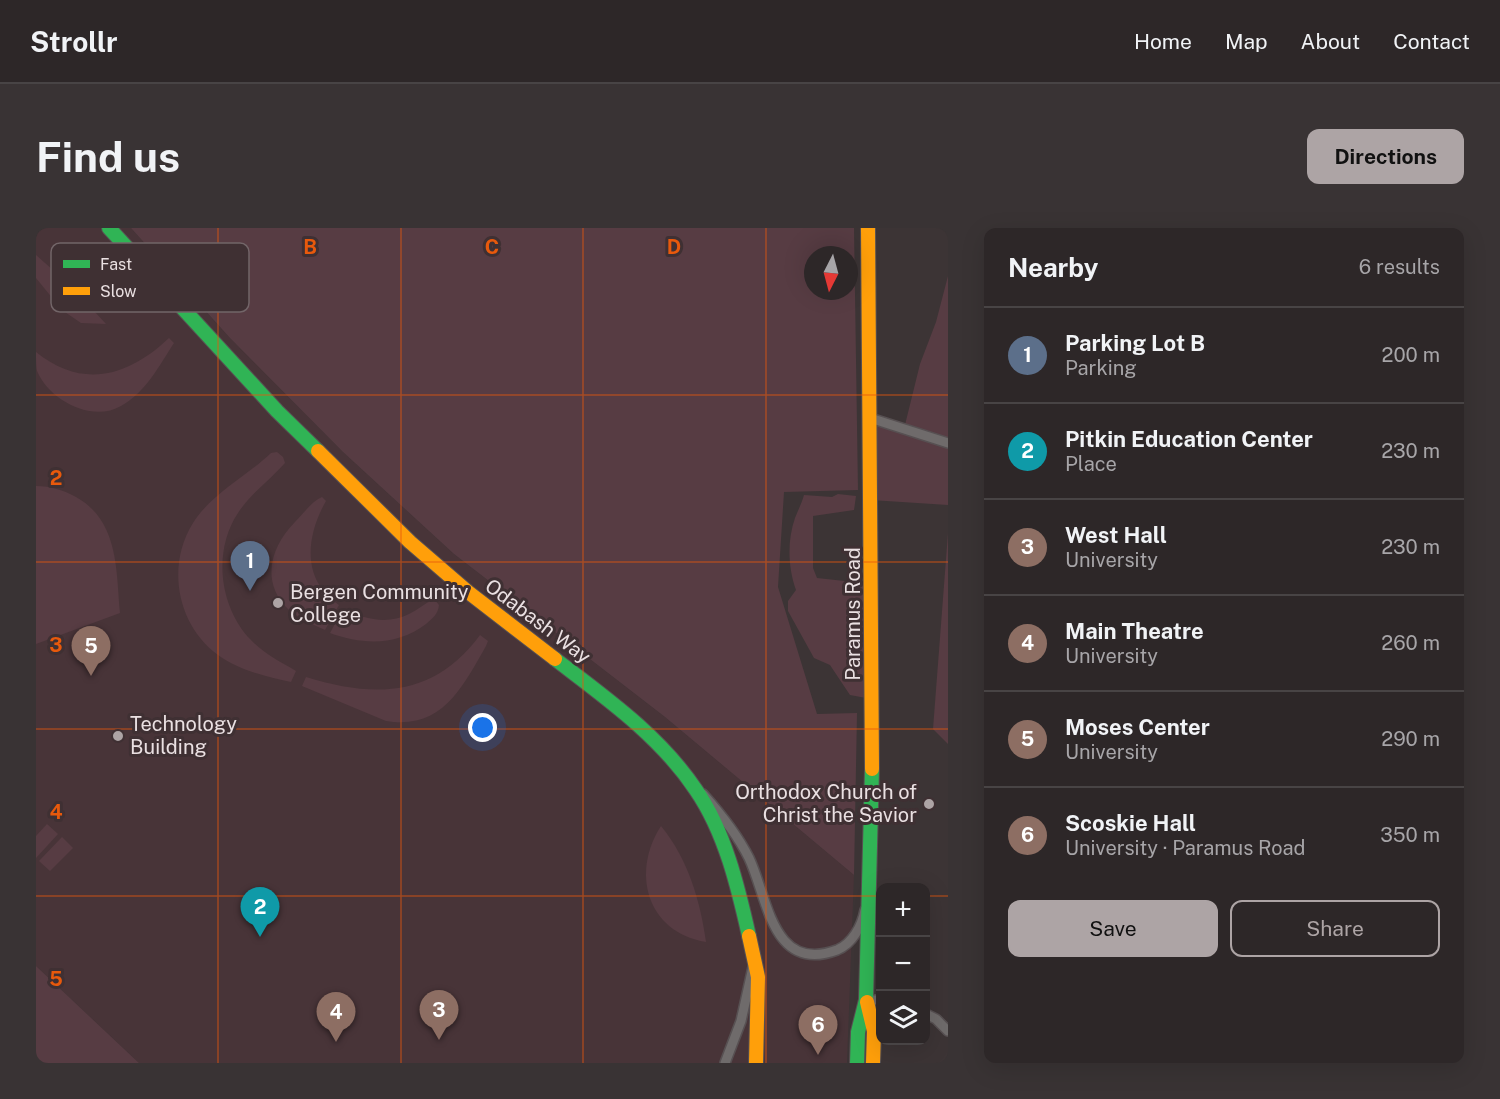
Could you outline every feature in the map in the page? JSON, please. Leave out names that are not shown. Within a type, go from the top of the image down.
[{"type":"street","name":"Odabash Way","points":[[109,228],[123,243]]},
{"type":"street","name":"Paramus Road","points":[[857,1063],[858,1032],[866,1000],[871,873],[873,689],[868,228]]},
{"type":"street","name":"Odabash Way","points":[[186,312],[277,411],[410,542],[476,599],[624,712],[667,753],[696,791],[715,827],[737,884],[755,959],[758,977],[756,1063]]},
{"type":"street","points":[[870,418],[948,443]]},
{"type":"street","points":[[667,753],[738,838],[750,860],[772,922],[781,939],[796,950],[825,954],[842,948],[855,935],[864,918],[871,873]]},
{"type":"street","points":[[724,1063],[741,1021],[755,959]]},
{"type":"street","points":[[866,1000],[876,1000]]},
{"type":"street","name":"Paramus Road","points":[[866,1000],[874,1031],[873,1063]]},
{"type":"street","points":[[930,1016],[948,1031]]},
{"type":"shaded area","name":"Bergen Community College","points":[[36,228],[131,228],[144,243],[51,243],[51,312],[207,312],[343,452],[454,554],[665,717],[854,875],[847,1063],[139,1063],[36,966]]},
{"type":"shaded area","points":[[131,228],[854,228],[854,246],[804,246],[804,300],[855,300],[858,490],[784,492],[778,587],[817,714],[857,713],[854,875],[665,717],[454,554],[343,452],[207,312],[249,312],[249,243],[144,243]]},
{"type":"shaded area","points":[[36,255],[51,268],[51,296],[36,278]]},
{"type":"shaded area","points":[[948,276],[948,505],[871,500],[870,418],[904,429],[920,364],[936,322]]},
{"type":"shaded area","points":[[65,312],[95,312],[106,324],[81,323]]},
{"type":"shaded area","points":[[169,338],[174,343],[145,386],[130,400],[110,411],[97,412],[73,406],[51,391],[37,371],[36,352],[54,364],[71,371],[105,374],[138,362]]},
{"type":"shaded area","points":[[277,452],[283,457],[285,463],[248,500],[230,528],[225,545],[223,579],[226,596],[240,627],[261,649],[296,671],[291,682],[235,665],[218,655],[204,642],[193,628],[185,611],[178,576],[185,540],[193,523],[219,494],[271,453]]},
{"type":"shaded area","points":[[36,486],[57,489],[76,497],[90,507],[100,519],[113,548],[120,613],[36,644]]},
{"type":"shaded area","points":[[838,494],[856,496],[854,510],[813,516],[813,568],[817,578],[863,583],[866,698],[850,695],[830,665],[814,658],[788,611],[788,601],[796,590],[790,564],[791,536],[804,495],[832,497]]},
{"type":"shaded area","points":[[322,497],[326,501],[314,528],[311,543],[313,570],[318,583],[339,605],[325,630],[288,609],[279,598],[272,576],[272,564],[280,542],[308,508]]},
{"type":"shaded area","points":[[948,533],[948,744],[933,729]]},
{"type":"shaded area","points":[[434,599],[439,605],[435,616],[415,631],[392,640],[355,640],[330,633],[343,609],[359,616],[384,620],[409,614]]},
{"type":"shaded area","points":[[480,635],[488,641],[459,691],[448,703],[422,719],[405,722],[386,721],[302,686],[306,677],[331,684],[379,690],[401,688],[423,682],[443,671],[462,656]]},
{"type":"shaded area","points":[[47,824],[58,834],[36,858],[36,836]]},
{"type":"shaded area","points":[[661,826],[686,866],[700,911],[706,942],[686,936],[669,926],[657,913],[650,898],[646,880],[647,862],[652,844]]},
{"type":"shaded area","points":[[62,837],[73,848],[50,871],[39,861]]},
{"type":"shaded area","points":[[36,966],[139,1063],[36,1063]]},
{"type":"traffic: fast","points":[[109,228],[123,243]]},
{"type":"traffic: fast","points":[[186,312],[277,411],[318,451]]},
{"type":"traffic: fast","points":[[555,659],[613,703],[649,735],[682,770],[706,806],[723,842],[749,936]]},
{"type":"traffic: fast","points":[[857,1063],[858,1032],[866,1000],[872,769]]},
{"type":"traffic: slow","points":[[868,228],[872,769]]},
{"type":"traffic: slow","points":[[318,451],[410,542],[468,592],[555,659]]},
{"type":"traffic: slow","points":[[749,936],[758,977],[756,1063]]},
{"type":"traffic: slow","points":[[867,1002],[874,1031],[873,1063]]},
{"type":"place","name":"Parking Lot B","points":[[250,591]]},
{"type":"place","name":"Bergen Community College","points":[[278,603]]},
{"type":"place","name":"Moses Center","points":[[91,676]]},
{"type":"place","name":"Technology Building","points":[[118,736]]},
{"type":"place","name":"Orthodox Church of Christ the Savior","points":[[929,804]]},
{"type":"place","name":"Pitkin Education Center","points":[[260,937]]},
{"type":"place","name":"West Hall","points":[[439,1040]]},
{"type":"place","name":"Main Theatre","points":[[336,1042]]},
{"type":"place","name":"Scoskie Hall","points":[[818,1055]]}]
